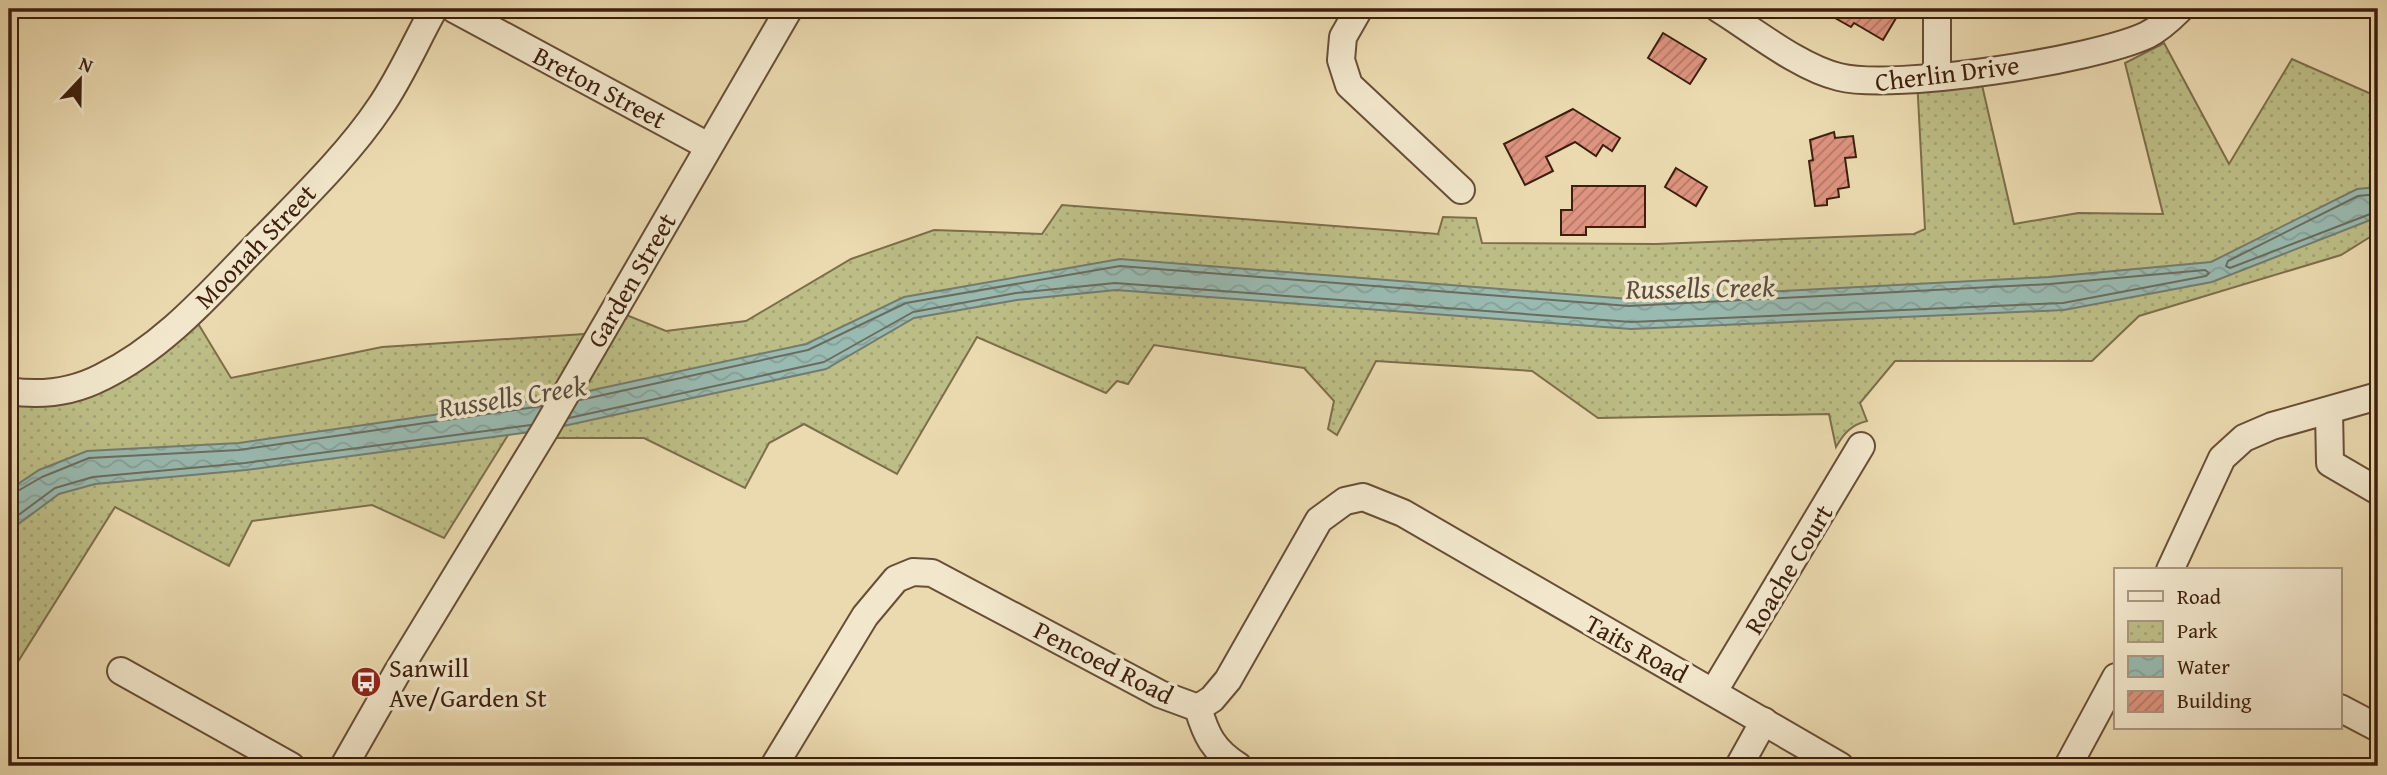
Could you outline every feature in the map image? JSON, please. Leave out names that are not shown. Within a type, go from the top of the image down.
[{"type":"street","name":"Moonah Street","points":[[9,391],[32,394],[57,391],[101,378],[141,356],[181,322],[310,190],[380,108],[434,9]]},
{"type":"street","name":"Breton Street","points":[[454,9],[708,146]]},
{"type":"street","name":"Garden Street","points":[[344,766],[398,671],[555,414],[789,9]]},
{"type":"street","points":[[1359,9],[1343,37],[1341,60],[1349,85],[1461,190]]},
{"type":"street","name":"Cherlin Drive","points":[[1719,9],[1797,57],[1837,77],[1862,82],[1979,72],[2110,49],[2149,34],[2180,9]]},
{"type":"street","points":[[1937,9],[1937,76]]},
{"type":"street","points":[[2170,568],[2222,458],[2244,438],[2272,426],[2378,396]]},
{"type":"street","points":[[2329,411],[2330,463],[2378,491]]},
{"type":"street","name":"Roache Court","points":[[1714,691],[1861,446]]},
{"type":"street","name":"Pencoed Road","points":[[774,766],[865,616],[896,579],[913,572],[932,573],[1160,694],[1198,708],[1212,699],[1228,680],[1308,536],[1319,520],[1333,508],[1345,501],[1363,498],[1404,513],[1433,532]]},
{"type":"street","name":"Taits Road","points":[[1433,532],[1714,691],[1840,766]]},
{"type":"street","points":[[121,671],[291,766]]},
{"type":"street","points":[[2068,766],[2114,681]]},
{"type":"street","points":[[1198,708],[1206,738],[1221,755],[1238,766]]},
{"type":"street","points":[[2342,709],[2378,727]]},
{"type":"street","points":[[1739,766],[1764,721]]},
{"type":"green space","points":[[2164,43],[2229,164],[2292,59],[2378,97],[2378,232],[2341,255],[2139,316],[2092,361],[1895,361],[1860,403],[1867,421],[1848,430],[1836,447],[1829,414],[1598,418],[1532,371],[1376,361],[1337,435],[1328,429],[1334,401],[1304,368],[1154,345],[1128,384],[1117,381],[1106,393],[977,337],[897,474],[804,424],[769,443],[745,488],[644,438],[540,438],[554,416],[513,427],[444,538],[372,505],[252,521],[229,566],[115,507],[9,676],[9,391],[70,389],[191,312],[231,378],[382,347],[600,333],[614,310],[666,331],[746,321],[851,259],[934,230],[1042,234],[1062,205],[1438,234],[1443,217],[1476,218],[1482,243],[1656,244],[1914,234],[1925,229],[1917,79],[1979,72],[2014,224],[2078,213],[2163,214],[2125,63]]},
{"type":"water","points":[[2378,187],[2378,217],[2212,282],[2064,310],[1631,329],[1116,290],[1017,300],[914,318],[826,369],[545,430],[246,470],[95,484],[59,494],[9,531],[9,490],[39,470],[87,451],[239,443],[565,396],[806,344],[904,297],[1120,259],[1629,299],[2049,277],[2211,262],[2357,189]]},
{"type":"building","points":[[1841,9],[1892,9],[1899,13],[1883,40],[1854,23],[1851,27],[1835,18]]},
{"type":"building","points":[[1663,33],[1706,59],[1690,84],[1648,58]]},
{"type":"building","points":[[1573,109],[1620,138],[1612,151],[1603,145],[1596,156],[1575,142],[1546,157],[1553,171],[1525,185],[1504,144]]},
{"type":"building","points":[[1834,132],[1835,138],[1853,136],[1856,157],[1845,158],[1849,187],[1838,189],[1839,197],[1827,199],[1827,205],[1815,206],[1809,161],[1813,160],[1810,140]]},
{"type":"building","points":[[1676,168],[1707,187],[1696,206],[1665,187]]},
{"type":"building","points":[[1572,186],[1645,186],[1645,227],[1586,227],[1586,235],[1561,235],[1561,210],[1572,210]]},
{"type":"place","name":"Sanwill Ave/Garden St","points":[[366,682]]},
{"type":"water label","name":"Russells Creek","points":[[1700,287]]},
{"type":"water label","name":"Russells Creek","points":[[512,396]]}]
